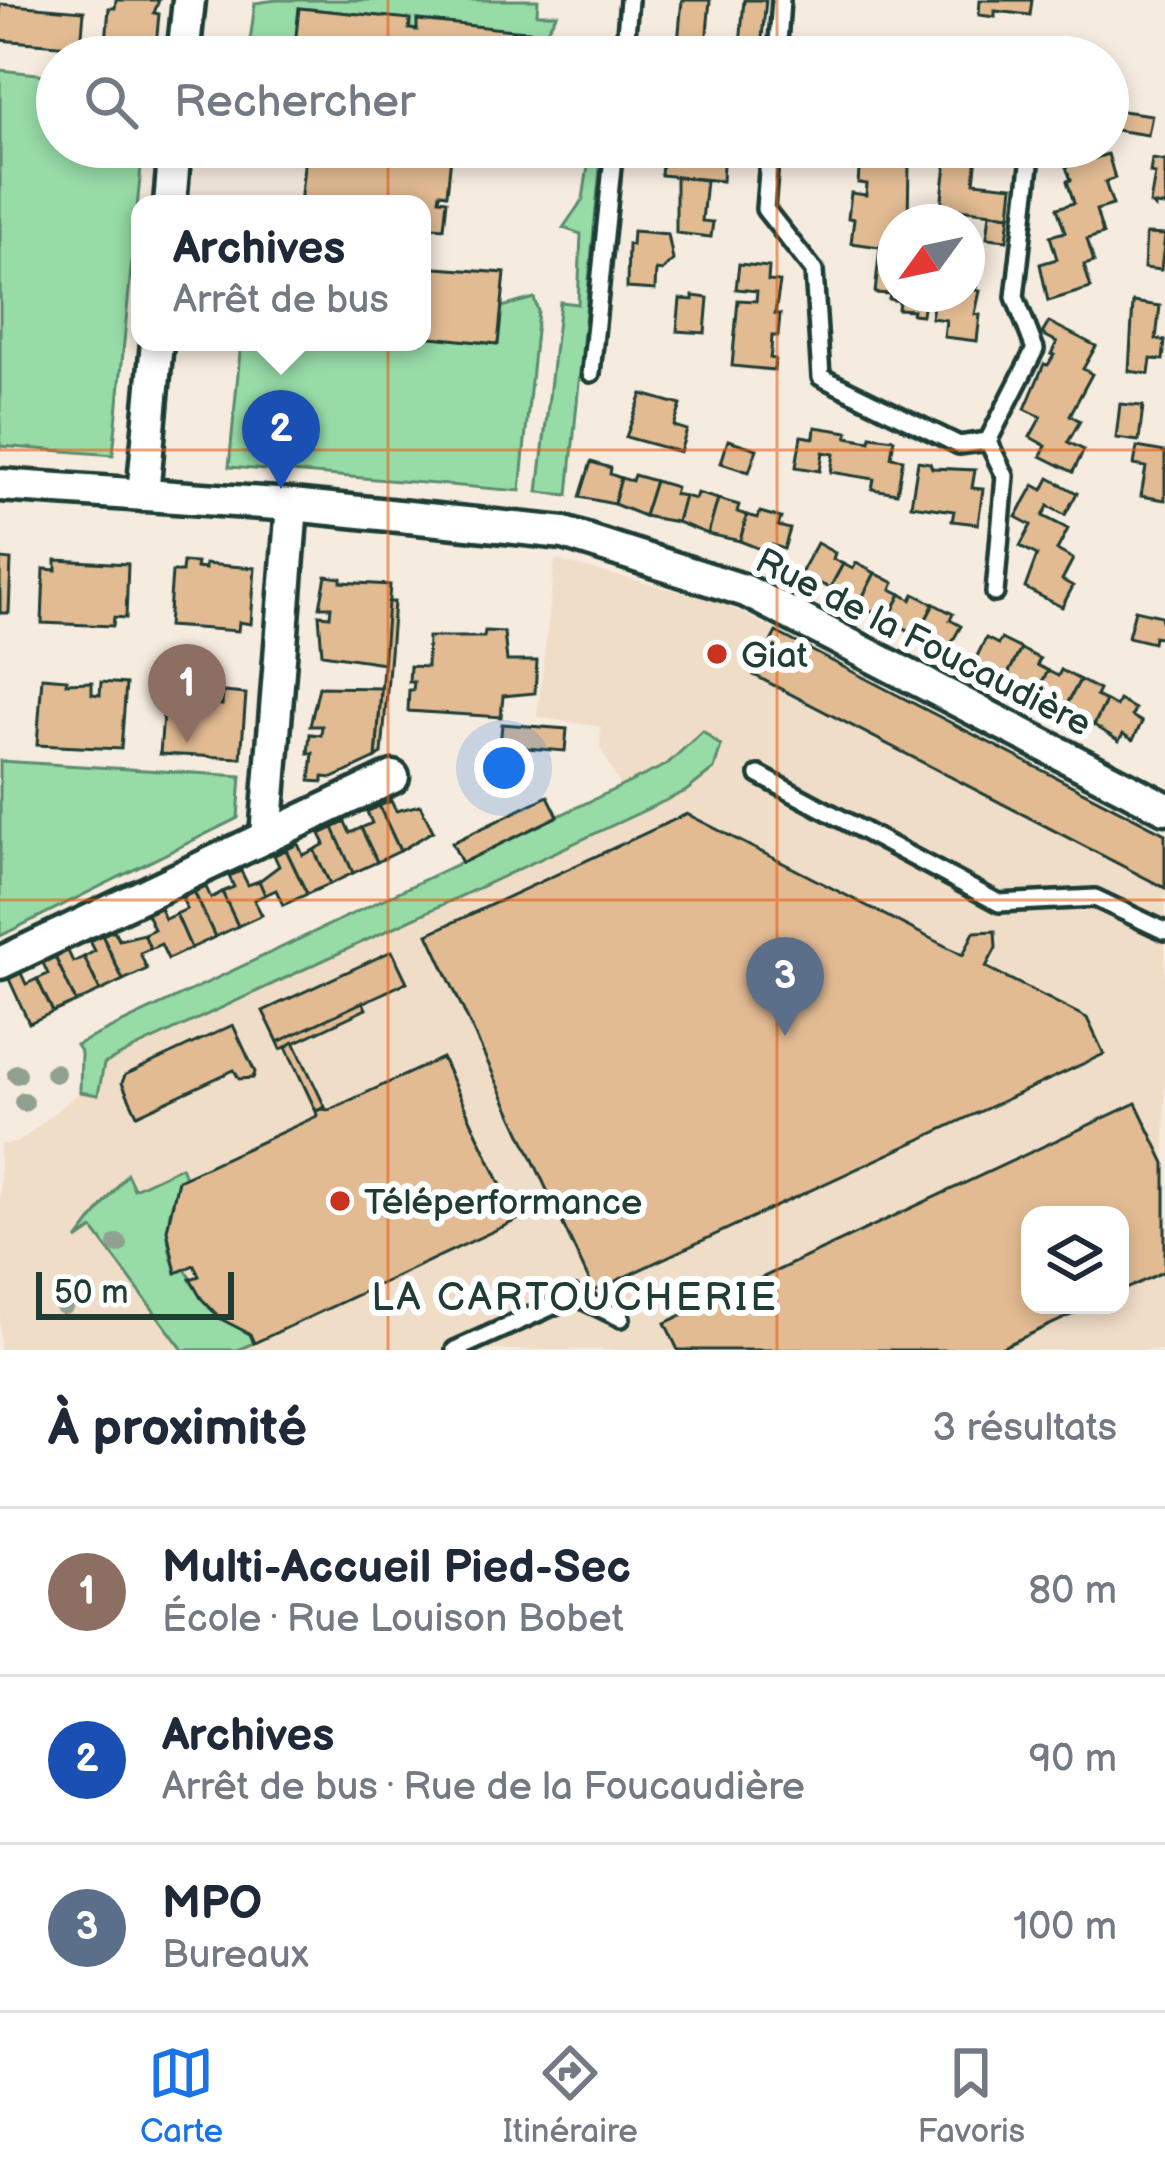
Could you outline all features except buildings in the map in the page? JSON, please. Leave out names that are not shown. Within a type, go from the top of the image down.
[{"type":"street","points":[[185,36],[189,0]]},
{"type":"street","points":[[143,495],[156,351]]},
{"type":"street","name":"Rue de la Foucaudière","points":[[0,485],[292,505],[564,533],[746,591],[1165,808]]},
{"type":"street","points":[[266,837],[292,505]]},
{"type":"street","points":[[0,963],[393,777]]},
{"type":"lane","points":[[625,36],[629,0]]},
{"type":"lane","points":[[779,36],[782,0]]},
{"type":"lane","points":[[591,373],[612,168]]},
{"type":"lane","points":[[768,168],[765,209],[814,271],[821,377],[958,445],[988,441]]},
{"type":"lane","points":[[988,441],[1035,349],[1015,297],[1030,168]]},
{"type":"lane","points":[[988,441],[1005,476],[995,593]]},
{"type":"lane","points":[[759,775],[999,903],[1095,898],[1165,931]]},
{"type":"lane","points":[[455,1350],[574,1296],[621,1318]]},
{"type":"shaded area","points":[[555,560],[721,602],[1165,834],[1165,1350],[0,1350],[0,1145],[19,1142],[80,1092],[81,1053],[76,1045],[620,785],[600,747],[601,727],[537,717]]},
{"type":"green space","points":[[538,0],[537,14],[557,14],[544,34],[418,20],[417,30],[410,29],[410,19],[299,8],[298,36],[251,36],[255,3]]},
{"type":"green space","points":[[0,70],[36,74],[36,168],[141,168],[138,195],[131,195],[131,270],[113,455],[0,446]]},
{"type":"green space","points":[[588,168],[600,168],[568,495],[538,492],[560,302],[578,304],[581,234],[563,228],[583,199]]},
{"type":"green space","points":[[534,298],[538,311],[520,491],[229,467],[240,351],[431,351],[431,337],[498,344],[502,307]]},
{"type":"green space","points":[[703,731],[721,746],[714,769],[686,791],[129,1051],[104,1064],[98,1095],[80,1092],[81,1053],[76,1045],[666,765]]},
{"type":"green space","points":[[0,761],[241,776],[238,818],[0,936]]},
{"type":"green space","points":[[181,1167],[185,1177],[168,1224],[173,1261],[177,1273],[185,1269],[210,1309],[250,1334],[254,1343],[237,1350],[183,1350],[93,1229],[77,1240],[127,1174],[134,1189]]},
{"type":"place","name":"Archives","points":[[281,489]]},
{"type":"place","name":"Giat","points":[[717,654]]},
{"type":"place","name":"Multi-Accueil Pied-Sec","points":[[187,743]]},
{"type":"place","name":"MPO","points":[[785,1036]]},
{"type":"place","name":"Téléperformance","points":[[340,1201]]},
{"type":"district","name":"LA CARTOUCHERIE","points":[[575,1296]]}]
